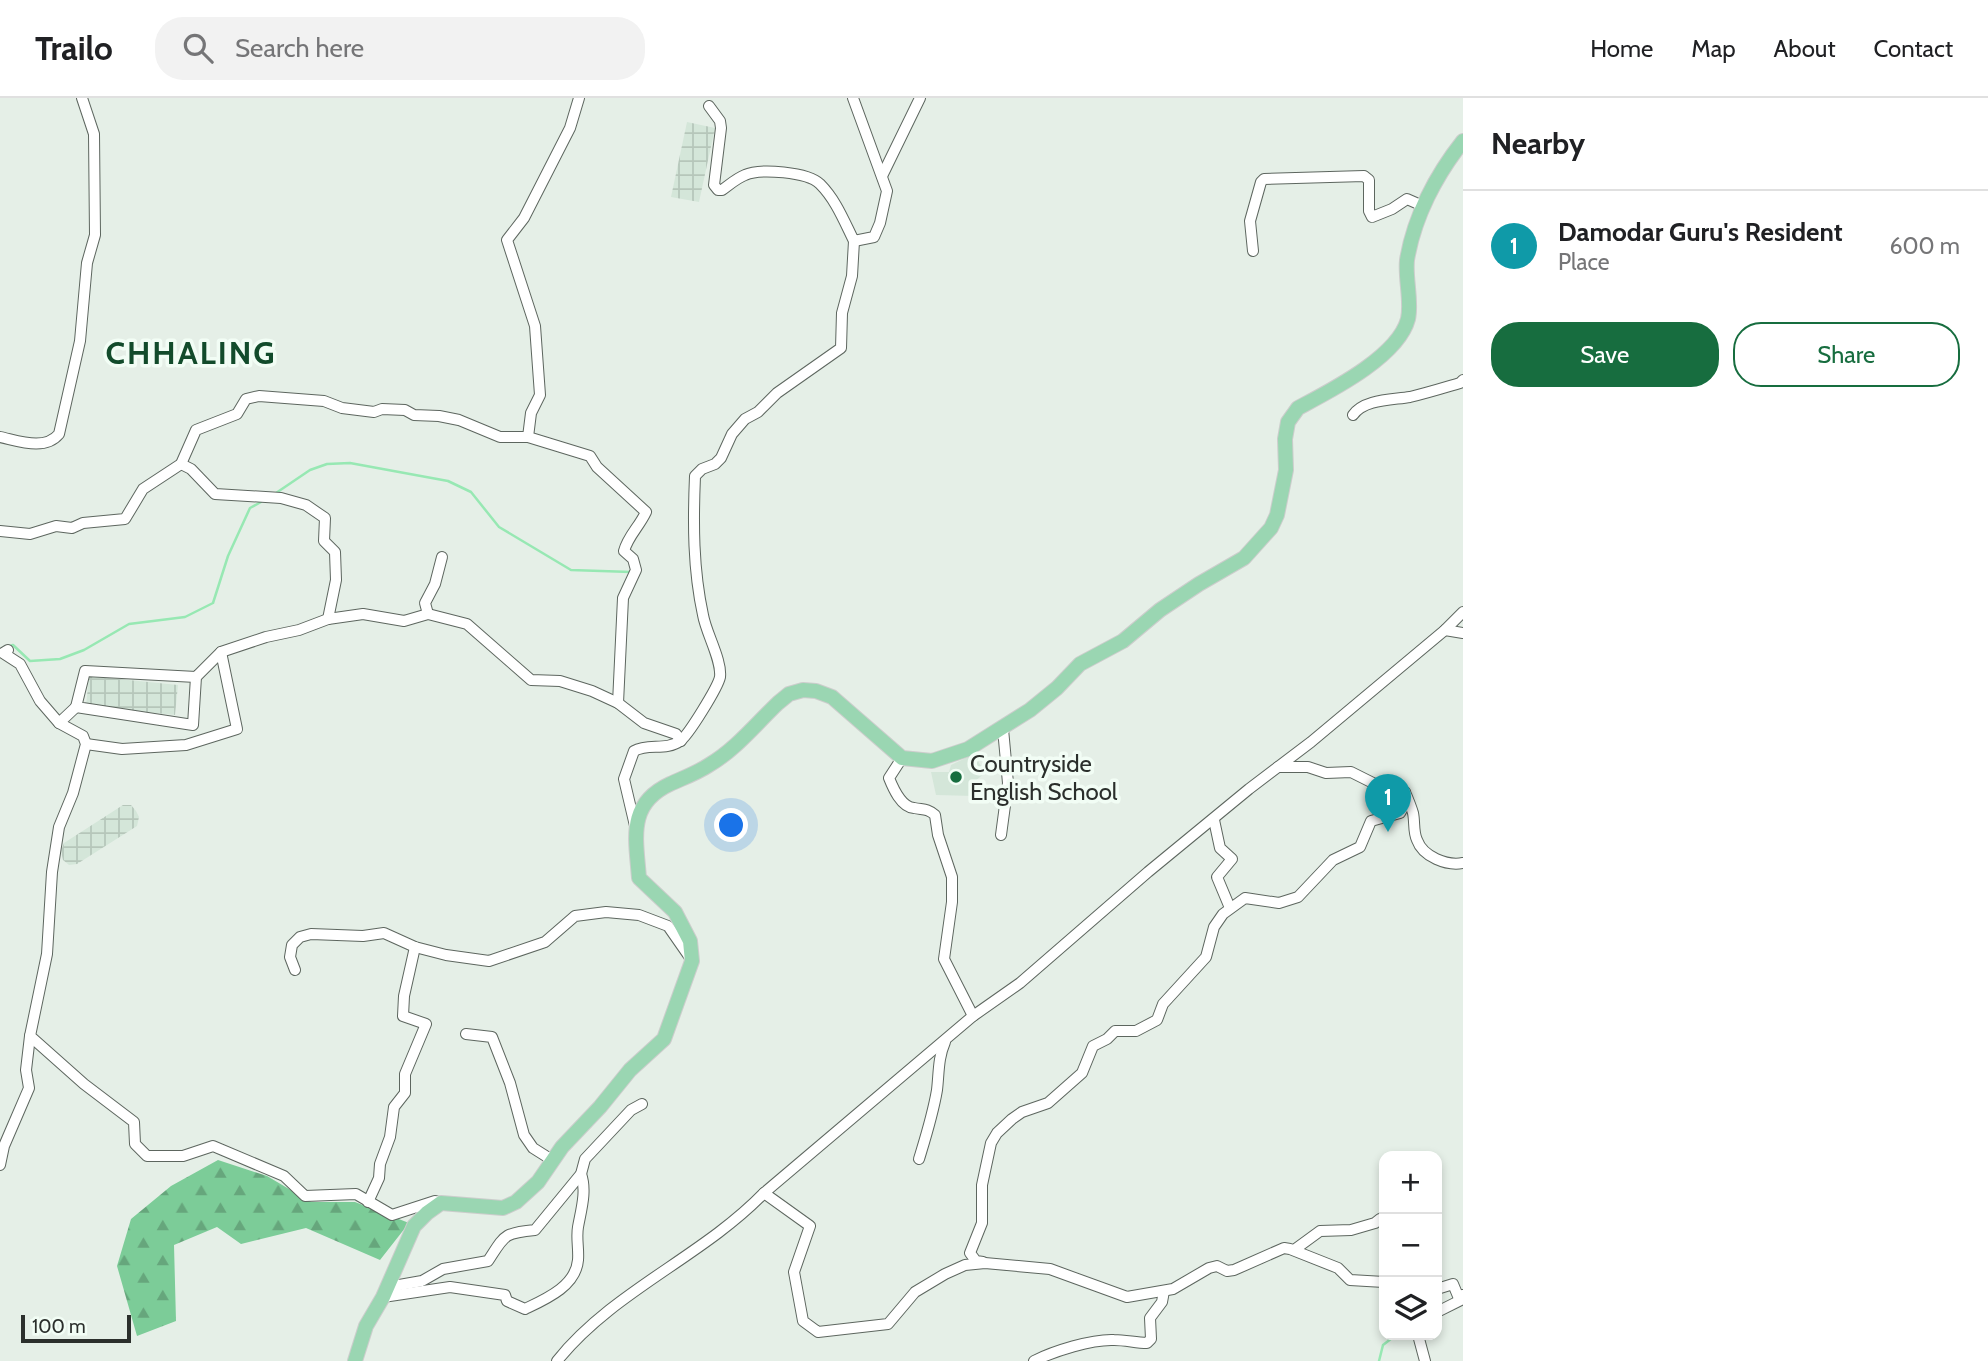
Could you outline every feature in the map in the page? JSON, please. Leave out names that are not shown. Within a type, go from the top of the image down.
[{"type":"main road","points":[[355,1361],[366,1326],[386,1292],[414,1226],[442,1203],[503,1208],[516,1202],[538,1182],[562,1147],[600,1107],[630,1069],[664,1039],[692,961],[690,941],[675,912],[639,878],[636,830],[640,809],[645,801],[667,785],[712,764],[783,698],[803,690],[816,691],[832,698],[902,758],[932,761],[954,755],[1003,729],[1057,688],[1080,664],[1123,641],[1160,610],[1244,558],[1271,528],[1277,515],[1286,470],[1285,439],[1291,415],[1298,408],[1369,367],[1398,338],[1408,319],[1407,261],[1417,221],[1441,172],[1463,141]]},
{"type":"street","points":[[0,437],[34,444],[54,441],[59,434],[80,341],[87,263],[95,235],[94,134],[82,98]]},
{"type":"street","points":[[528,436],[531,413],[540,395],[535,326],[507,240],[524,218],[570,128],[579,98]]},
{"type":"street","points":[[853,98],[887,191],[874,237],[854,241]]},
{"type":"street","points":[[882,176],[920,98]]},
{"type":"street","points":[[636,830],[624,779],[634,751],[641,747],[668,747],[681,741],[705,707],[720,678],[716,655],[703,617],[692,539],[695,476],[702,468],[715,464],[732,434],[745,419],[758,412],[777,393],[841,348],[842,313],[852,276],[854,241],[833,199],[818,181],[784,173],[755,172],[743,175],[718,190],[714,185],[721,128],[720,121],[709,106]]},
{"type":"street","points":[[1253,251],[1250,221],[1264,179],[1364,176],[1369,180],[1371,217],[1392,209],[1407,199],[1423,206]]},
{"type":"street","points":[[1353,415],[1358,408],[1445,387],[1463,380]]},
{"type":"street","points":[[0,531],[30,534],[56,526],[72,528],[83,523],[125,519],[142,489],[181,464],[196,430],[237,414],[246,399],[259,396],[324,401],[342,408],[374,412],[382,409],[405,410],[414,415],[459,420],[500,437],[528,436],[590,456],[597,467],[646,512],[639,527],[628,539],[624,551],[634,559],[636,570],[624,598],[618,703]]},
{"type":"street","points":[[181,464],[191,469],[215,494],[281,498],[306,505],[325,518],[324,541],[335,552],[335,580],[328,619]]},
{"type":"street","points":[[428,614],[425,603],[435,584],[442,557]]},
{"type":"street","points":[[557,1361],[573,1341],[628,1297],[739,1219],[764,1193],[973,1016],[1020,983],[1148,872],[1463,612]]},
{"type":"street","points":[[76,707],[193,725],[196,677],[221,652],[328,619],[363,614],[404,621],[428,614],[467,624],[531,680],[559,681],[592,691],[618,703],[644,723],[676,734],[681,741]]},
{"type":"street","points":[[1445,629],[1463,634]]},
{"type":"street","points":[[0,1165],[4,1146],[29,1088],[26,1070],[30,1036],[47,954],[47,924],[59,827],[73,793],[86,744],[83,736],[59,723],[40,701],[20,664],[3,653],[8,650]]},
{"type":"street","points":[[86,744],[121,749],[186,744],[237,729],[221,652]]},
{"type":"street","points":[[59,723],[76,707],[85,671],[196,677]]},
{"type":"street","points":[[1001,835],[1008,783],[1003,729]]},
{"type":"street","points":[[902,758],[889,778],[906,806],[923,808],[935,815],[938,835],[952,877],[952,902],[944,959],[973,1016]]},
{"type":"street","points":[[1278,767],[1351,772],[1377,785],[1405,792]]},
{"type":"street","points":[[1405,792],[1413,811],[1416,840],[1423,851],[1437,859],[1454,864],[1463,863]]},
{"type":"street","points":[[1379,1282],[1350,1280],[1338,1269],[1284,1248],[1234,1270],[1227,1271],[1217,1266],[1209,1268],[1173,1289],[1127,1297],[1050,1269],[985,1263],[976,1261],[970,1253],[982,1223],[984,1171],[991,1143],[997,1133],[1022,1112],[1048,1103],[1082,1073],[1093,1046],[1107,1039],[1115,1031],[1136,1031],[1157,1020],[1163,1004],[1206,957],[1214,926],[1230,908],[1245,898],[1279,903],[1298,897],[1334,860],[1360,847],[1371,821],[1400,813],[1405,804],[1405,792]]},
{"type":"street","points":[[1214,820],[1220,848],[1232,859],[1217,877],[1230,908]]},
{"type":"street","points":[[295,970],[290,957],[292,945],[305,935],[363,936],[384,933],[415,947],[489,961],[545,942],[575,916],[606,912],[639,915],[668,926],[692,961]]},
{"type":"street","points":[[368,1202],[379,1178],[380,1164],[390,1137],[394,1107],[405,1093],[405,1074],[426,1024],[403,1016],[404,996],[415,947]]},
{"type":"street","points":[[466,1034],[492,1037],[510,1083],[524,1135],[533,1148],[552,1160]]},
{"type":"street","points":[[30,1036],[84,1084],[134,1122],[135,1144],[147,1156],[183,1156],[213,1146],[284,1177],[305,1196],[356,1194],[392,1215],[435,1200],[442,1203]]},
{"type":"street","points":[[919,1159],[932,1115],[938,1066],[946,1040]]},
{"type":"street","points":[[386,1292],[422,1281],[443,1269],[488,1261],[504,1236],[513,1232],[535,1230],[581,1174],[585,1159],[631,1110],[642,1104]]},
{"type":"street","points":[[386,1292],[450,1287],[505,1294],[507,1301],[526,1309],[550,1297],[568,1283],[578,1262],[577,1233],[585,1185],[581,1174]]},
{"type":"street","points":[[764,1193],[810,1226],[794,1272],[803,1321],[818,1332],[888,1324],[915,1292],[965,1265],[985,1263]]},
{"type":"street","points":[[1294,1250],[1320,1231],[1351,1230],[1379,1220]]},
{"type":"street","points":[[1442,1287],[1453,1283],[1461,1297],[1442,1309]]},
{"type":"street","points":[[1034,1361],[1080,1344],[1104,1340],[1147,1343],[1151,1339],[1150,1318],[1163,1303],[1164,1291]]},
{"type":"street","points":[[1419,1340],[1425,1361]]},
{"type":"shaded area","points":[[687,122],[715,128],[699,202],[671,197]]},
{"type":"shaded area","points":[[89,676],[178,685],[175,715],[86,706]]},
{"type":"shaded area","name":"Countryside English School","points":[[974,754],[985,773],[975,781],[974,796],[936,795],[931,772],[949,772],[951,765]]},
{"type":"shaded area","points":[[123,805],[131,805],[136,811],[139,817],[137,826],[77,864],[69,865],[63,860],[61,851],[64,843]]},
{"type":"green space","points":[[218,1160],[267,1176],[311,1202],[355,1202],[409,1223],[380,1260],[306,1228],[241,1244],[217,1227],[174,1245],[176,1321],[137,1336],[117,1266],[131,1219],[171,1186]]},
{"type":"waterway","points":[[276,493],[310,470],[327,464],[350,463],[448,481],[471,492],[499,527],[571,570],[631,572]]},
{"type":"waterway","points":[[10,646],[13,645],[30,661],[60,659],[84,650],[129,624],[185,617],[213,603],[228,556],[250,508],[261,502]]},
{"type":"waterway","points":[[1379,1361],[1383,1345],[1390,1340]]},
{"type":"place","name":"Countryside English School","points":[[956,777]]},
{"type":"place","name":"Damodar Guru's Resident","points":[[1388,832]]},
{"type":"district","name":"CHHALING","points":[[191,352]]}]
